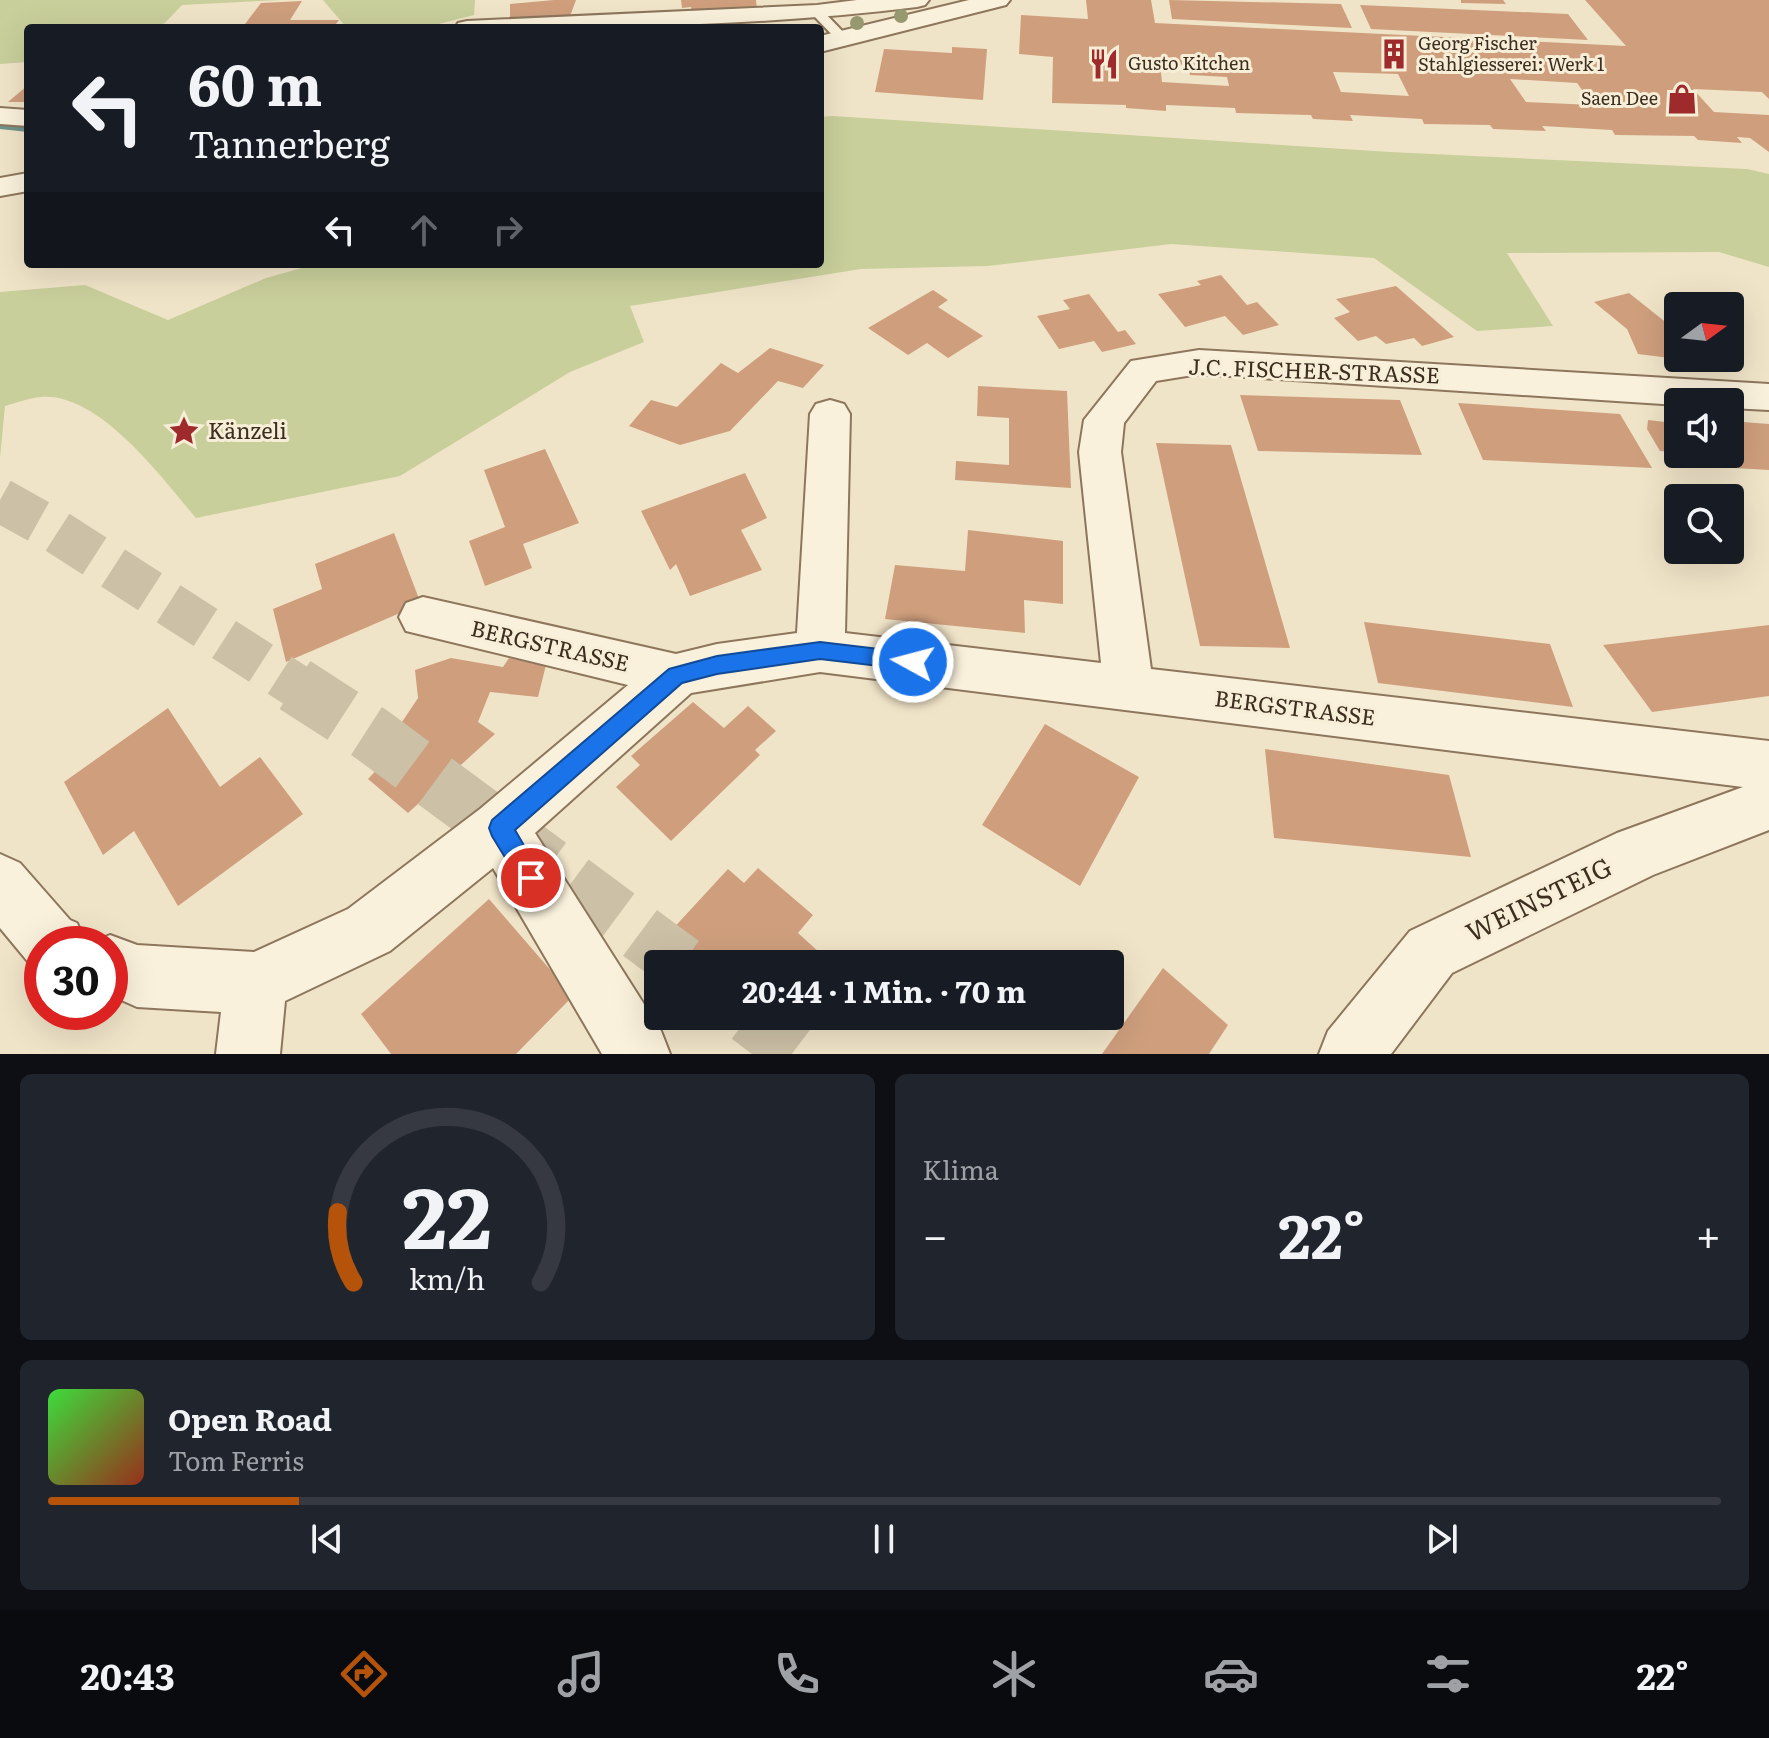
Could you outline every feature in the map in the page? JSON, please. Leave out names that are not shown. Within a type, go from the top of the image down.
[{"type":"street","points":[[554,24],[817,12],[917,0]]},
{"type":"street","points":[[832,42],[998,0]]},
{"type":"street","points":[[0,116],[24,118]]},
{"type":"street","points":[[0,187],[24,183]]},
{"type":"street","name":"J.C. FISCHER-STRASSE","points":[[1128,687],[1100,452],[1104,420],[1144,370],[1199,362],[1769,397]]},
{"type":"street","points":[[820,651],[830,414]]},
{"type":"street","name":"BERGSTRASSE","points":[[423,617],[676,675],[717,665],[820,651],[1769,766]]},
{"type":"street","name":"BERGSTRASSE","points":[[128,972],[137,976],[256,983],[369,930],[500,828],[676,675]]},
{"type":"street","name":"WEINSTEIG","points":[[1351,1054],[1431,952],[1637,853],[1769,804]]},
{"type":"street","points":[[500,828],[638,1054]]},
{"type":"street","points":[[0,883],[36,926]]},
{"type":"street","points":[[248,1054],[256,983]]},
{"type":"lane","points":[[817,12],[823,24]]},
{"type":"green space","points":[[0,0],[281,0],[182,5],[164,24],[24,24],[24,62],[0,64]]},
{"type":"green space","points":[[323,0],[475,0],[474,15],[439,24],[344,24]]},
{"type":"green space","points":[[824,117],[1390,152],[1747,169],[1769,174],[1769,267],[1719,252],[1507,253],[1553,326],[1477,331],[1374,258],[1171,244],[988,266],[861,269],[630,306],[644,342],[570,372],[400,476],[196,518],[147,461],[107,423],[85,408],[63,399],[41,397],[5,406],[0,458],[0,292],[85,285],[168,320],[266,278],[302,268],[824,268]]},
{"type":"building","points":[[576,0],[569,19],[510,20],[510,4]]},
{"type":"building","points":[[681,0],[756,0],[757,10],[692,14],[691,7],[682,8]]},
{"type":"building","points":[[1086,0],[1151,0],[1155,23],[1626,46],[1585,0],[1769,0],[1769,99],[1762,92],[1693,89],[1714,112],[1769,115],[1769,152],[1750,138],[1737,137],[1742,143],[1698,140],[1694,136],[1615,135],[1612,130],[1542,126],[1546,131],[1493,129],[1490,125],[1424,124],[1422,119],[1350,115],[1353,121],[1313,119],[1311,115],[1236,113],[1235,108],[1166,105],[1166,111],[1126,108],[1126,105],[1052,103],[1053,57],[1019,54],[1021,15],[1088,19]],"holes":[[[1160,64],[1188,65],[1190,75],[1227,77],[1229,86],[1162,82]],[[1333,72],[1398,74],[1409,96],[1341,92]],[[1510,79],[1577,83],[1593,105],[1526,102]]]},
{"type":"building","points":[[1169,0],[1341,4],[1352,28],[1172,19]]},
{"type":"building","points":[[1461,0],[1503,0],[1506,4],[1461,3]]},
{"type":"building","points":[[302,1],[290,20],[339,20],[336,24],[245,24],[261,3]]},
{"type":"building","points":[[1360,5],[1568,14],[1588,40],[1371,29]]},
{"type":"building","points":[[952,47],[987,49],[983,100],[875,92],[884,49],[952,53]]},
{"type":"building","points":[[24,88],[24,102],[8,102]]},
{"type":"building","points":[[1221,275],[1247,305],[1257,302],[1279,325],[1243,335],[1225,316],[1185,327],[1158,294],[1201,285],[1197,281]]},
{"type":"building","points":[[1396,286],[1454,337],[1422,346],[1414,338],[1386,344],[1376,336],[1358,341],[1334,318],[1350,312],[1336,299]]},
{"type":"building","points":[[933,290],[948,300],[938,307],[983,336],[948,358],[927,343],[908,355],[868,328]]},
{"type":"building","points":[[1629,293],[1664,321],[1664,357],[1638,354],[1627,329],[1594,302]]},
{"type":"building","points":[[1089,294],[1118,332],[1125,330],[1136,344],[1102,352],[1094,341],[1059,349],[1037,316],[1070,309],[1063,300]]},
{"type":"building","points":[[770,348],[824,365],[803,388],[778,381],[730,431],[680,445],[629,426],[651,400],[677,407],[721,363],[738,373]]},
{"type":"building","points":[[978,386],[1067,391],[1071,488],[955,480],[956,461],[1009,465],[1009,418],[977,416]]},
{"type":"building","points":[[1240,395],[1400,400],[1422,455],[1258,451]]},
{"type":"building","points":[[1458,403],[1620,414],[1652,468],[1483,460]]},
{"type":"building","points":[[1648,420],[1664,422],[1664,451],[1660,451],[1647,429]]},
{"type":"building","points":[[1744,422],[1769,424],[1769,470],[1734,468],[1744,468]]},
{"type":"building","points":[[1156,443],[1231,445],[1290,648],[1200,646]]},
{"type":"building","points":[[545,449],[579,523],[523,544],[532,568],[485,586],[469,541],[505,527],[484,470]]},
{"type":"building","points":[[745,473],[767,518],[741,530],[762,570],[690,596],[676,564],[670,570],[641,511]]},
{"type":"building","points":[[968,530],[1063,541],[1063,604],[1024,600],[1025,633],[885,619],[895,565],[965,571]]},
{"type":"building","points":[[394,533],[421,604],[286,662],[273,609],[322,589],[315,564]]},
{"type":"building","points":[[1364,622],[1550,644],[1573,707],[1378,683]]},
{"type":"building","points":[[1769,625],[1769,696],[1652,712],[1603,645]]},
{"type":"building","points":[[451,658],[503,667],[509,658],[546,665],[538,697],[490,692],[478,722],[495,734],[408,813],[368,779],[400,745],[396,731],[418,698],[415,670]]},
{"type":"building","points":[[693,702],[724,728],[748,706],[776,731],[755,750],[760,755],[671,841],[616,787],[640,765],[631,756]]},
{"type":"building","points":[[168,708],[220,787],[260,757],[303,814],[178,906],[134,831],[103,855],[64,782]]},
{"type":"building","points":[[1045,724],[1139,777],[1080,886],[982,825]]},
{"type":"building","points":[[1265,749],[1449,775],[1471,857],[1274,838]]},
{"type":"building","points":[[758,868],[813,915],[798,933],[817,950],[661,950],[657,946],[728,869],[744,883]]},
{"type":"building","points":[[489,899],[573,996],[516,1054],[391,1054],[361,1014]]},
{"type":"building","points":[[1163,968],[1228,1025],[1209,1054],[1102,1054],[1119,1030],[1124,1030],[1124,1023]]},
{"type":"building","points":[[743,1030],[758,1030],[751,1038]]},
{"type":"waterway","points":[[0,126],[24,129]]},
{"type":"tunnel","points":[[0,500],[54,530],[298,687]]},
{"type":"tunnel","points":[[295,685],[371,734],[663,950]]},
{"type":"tunnel","points":[[767,1030],[799,1054]]},
{"type":"place","name":"Georg Fischer Stahlgiesserei: Werk 1","points":[[1394,54]]},
{"type":"place","name":"Gusto Kitchen","points":[[1104,64]]},
{"type":"place","name":"Saen Dee","points":[[1682,99]]},
{"type":"place","name":"Känzeli","points":[[184,431]]},
{"type":"route","points":[[531,878],[500,828],[676,675],[717,665],[820,651],[913,662]]}]
